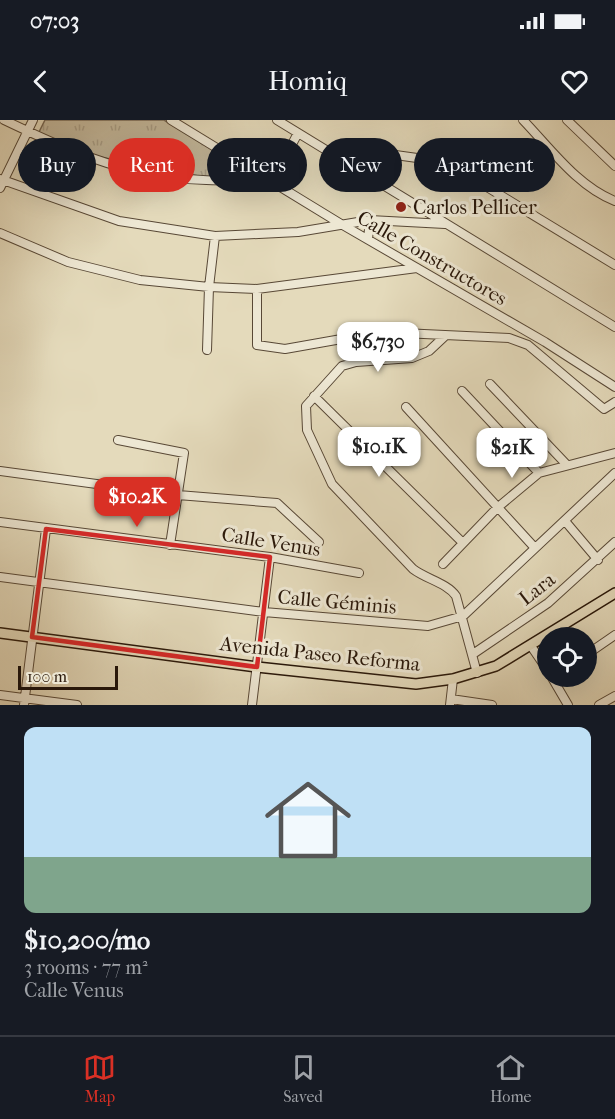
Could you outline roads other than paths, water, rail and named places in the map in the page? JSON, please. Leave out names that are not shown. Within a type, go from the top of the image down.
[{"type":"main road","name":"Avenida Paseo Reforma","points":[[0,633],[257,667],[416,684],[453,679],[496,666],[615,593]]},
{"type":"street","points":[[4,120],[75,153],[141,172],[207,181]]},
{"type":"street","points":[[33,120],[1,182],[119,221],[215,236],[298,232],[370,220],[445,224]]},
{"type":"street","name":"Calle Constructores","points":[[171,120],[207,141]]},
{"type":"street","points":[[277,120],[319,145]]},
{"type":"street","points":[[523,120],[578,177],[601,195],[615,201]]},
{"type":"street","points":[[567,120],[615,166]]},
{"type":"street","points":[[295,138],[298,133]]},
{"type":"street","points":[[402,156],[446,162],[615,265]]},
{"type":"street","name":"Calle Constructores","points":[[292,192],[341,224],[545,342],[615,387]]},
{"type":"street","points":[[395,192],[615,327]]},
{"type":"street","points":[[368,239],[370,220]]},
{"type":"street","points":[[0,233],[68,262],[140,280],[209,287],[256,289],[417,268]]},
{"type":"street","points":[[207,350],[209,287],[215,236]]},
{"type":"street","points":[[256,289],[257,345],[285,349],[381,332],[509,338],[528,345],[599,407],[609,408],[615,402]]},
{"type":"street","points":[[445,336],[429,351],[412,358],[356,362],[342,366],[306,406],[307,430],[332,484],[412,569],[428,580],[450,588],[456,596],[477,673]]},
{"type":"street","points":[[537,353],[545,342]]},
{"type":"street","points":[[490,384],[567,465]]},
{"type":"street","points":[[462,391],[539,473]]},
{"type":"street","points":[[314,396],[463,543]]},
{"type":"street","points":[[406,407],[535,548]]},
{"type":"street","points":[[118,440],[184,453],[170,545]]},
{"type":"street","points":[[443,564],[497,508],[539,473],[615,453]]},
{"type":"street","points":[[0,471],[178,495],[277,503],[319,542]]},
{"type":"street","name":"Calle Géminis","points":[[0,577],[264,612],[428,626],[463,616],[615,473]]},
{"type":"street","points":[[565,521],[598,560]]},
{"type":"street","name":"Calle Venus","points":[[0,522],[270,557],[359,573]]},
{"type":"street","points":[[24,702],[46,529]]},
{"type":"street","name":"Lara","points":[[473,654],[548,603],[598,560],[615,542]]},
{"type":"street","points":[[252,705],[270,557]]},
{"type":"street","points":[[597,647],[615,635]]},
{"type":"street","points":[[531,646],[537,654]]},
{"type":"street","points":[[453,679],[450,702],[492,705]]},
{"type":"street","points":[[558,687],[568,705]]},
{"type":"street","points":[[0,695],[24,702],[77,705]]},
{"type":"street","points":[[599,705],[615,696]]},
{"type":"place","name":"Carlos Pellicer","points":[[401,207]]}]
